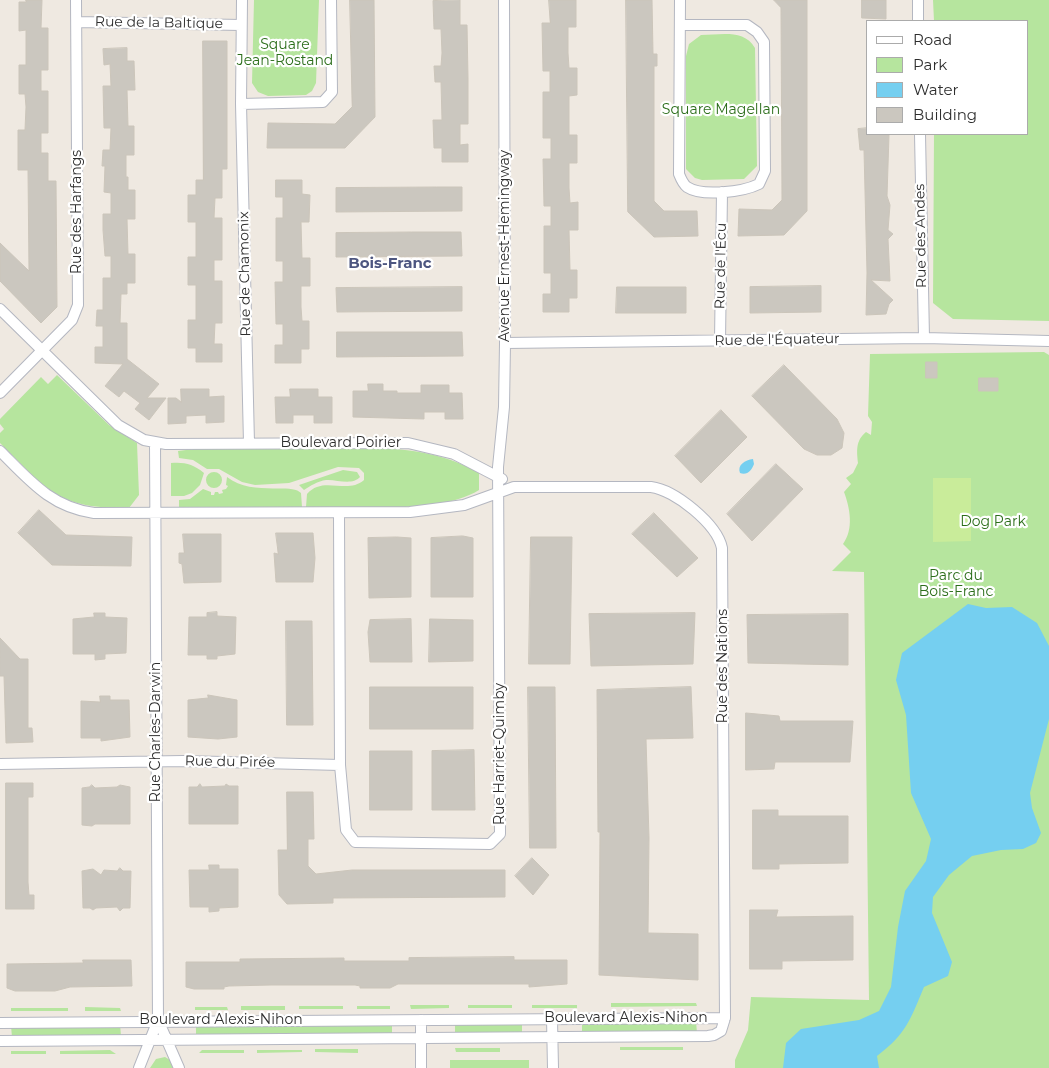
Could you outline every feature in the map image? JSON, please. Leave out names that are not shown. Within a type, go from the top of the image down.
[{"type":"street","name":"Rue des Harfangs","points":[[0,393],[72,320],[78,305],[76,0]]},
{"type":"street","name":"Rue de Chamonix","points":[[242,0],[241,104],[249,443]]},
{"type":"street","points":[[241,104],[322,102],[332,92],[331,0]]},
{"type":"street","name":"Avenue Ernest-Hemingway","points":[[498,492],[504,407],[505,343],[504,0]]},
{"type":"street","points":[[680,0],[678,174],[684,186],[694,191],[722,192],[746,190],[759,184],[764,178],[764,42],[757,32],[747,25],[680,26]]},
{"type":"street","points":[[918,0],[918,20]]},
{"type":"street","name":"Rue de la Baltique","points":[[76,22],[241,24]]},
{"type":"street","name":"Rue des Andes","points":[[920,135],[924,338]]},
{"type":"street","name":"Rue de l'Écu","points":[[720,341],[722,192]]},
{"type":"street","name":"Boulevard Poirier","points":[[0,309],[118,425],[139,438],[155,444],[408,443],[454,454],[514,487]]},
{"type":"street","name":"Rue de l'Équateur","points":[[505,343],[924,338],[1049,341]]},
{"type":"street","name":"Rue Charles-Darwin","points":[[139,1068],[158,1020],[155,444]]},
{"type":"street","points":[[0,451],[40,490],[64,506],[94,513],[339,513],[433,510],[464,504],[514,487]]},
{"type":"street","name":"Rue des Nations","points":[[514,487],[656,487],[668,491],[680,499],[713,530],[721,542],[725,1018]]},
{"type":"street","name":"Rue Harriet-Quimby","points":[[339,513],[340,765],[346,830],[355,842],[490,844],[500,834],[498,492]]},
{"type":"street","name":"Rue du Pirée","points":[[0,764],[156,762],[340,765]]},
{"type":"street","points":[[552,1018],[553,1068]]},
{"type":"street","name":"Boulevard Alexis-Nihon","points":[[0,1023],[158,1020],[725,1018],[721,1031],[714,1035],[421,1039],[0,1040]]},
{"type":"street","name":"Rue Charles-Darwin","points":[[158,1020],[180,1068]]},
{"type":"street","points":[[421,1020],[421,1068]]},
{"type":"green space","name":"Square Jean-Rostand","points":[[254,0],[319,0],[316,83],[312,91],[306,95],[268,96],[258,92],[252,83]]},
{"type":"green space","points":[[933,0],[1049,0],[1049,321],[953,319],[933,303],[934,135],[1029,135],[1029,20],[934,20]]},
{"type":"green space","name":"Square Magellan","points":[[731,34],[745,38],[755,48],[757,166],[744,179],[702,180],[695,178],[686,169],[686,56],[689,44],[701,35]]},
{"type":"green space","name":"Parc du Bois-Franc","points":[[1044,352],[1049,355],[1049,1068],[735,1068],[735,1060],[748,1030],[751,997],[869,1000],[864,572],[832,571],[851,552],[843,544],[850,525],[848,505],[844,492],[851,484],[846,478],[853,473],[858,463],[857,455],[860,439],[866,432],[871,435],[872,422],[868,416],[870,354]]},
{"type":"green space","points":[[57,375],[109,425],[137,443],[139,495],[129,508],[85,505],[56,494],[30,473],[0,443],[0,433],[4,429],[0,424],[0,419],[41,377],[48,384]]},
{"type":"green space","points":[[377,448],[419,452],[459,463],[479,473],[479,490],[463,498],[420,506],[396,508],[306,507],[307,494],[313,489],[328,485],[350,486],[357,484],[364,480],[364,473],[359,468],[338,467],[289,483],[255,485],[242,482],[219,469],[207,469],[193,460],[179,458],[178,451],[194,449]]},
{"type":"green space","points":[[171,463],[189,464],[204,473],[200,485],[192,493],[184,496],[171,496]]},
{"type":"green space","points":[[343,470],[357,472],[360,477],[357,480],[348,482],[323,481],[304,490],[299,485]]},
{"type":"green space","points":[[214,472],[222,480],[214,488],[206,480]]},
{"type":"green space","points":[[227,477],[237,483],[248,486],[296,490],[301,493],[302,507],[179,507],[179,500],[190,499],[203,489],[211,492],[211,495],[214,495],[215,492],[223,493],[222,490],[228,486],[226,485]]},
{"type":"green space","points":[[933,478],[971,478],[971,541],[933,542]]},
{"type":"green space","points":[[611,1003],[696,1003],[697,1006],[611,1007]]},
{"type":"green space","points":[[410,1005],[449,1005],[449,1008],[411,1009]]},
{"type":"green space","points":[[468,1005],[512,1005],[512,1008],[468,1008]]},
{"type":"green space","points":[[532,1005],[577,1005],[577,1008],[532,1008]]},
{"type":"green space","points":[[241,1006],[285,1006],[285,1010],[241,1010]]},
{"type":"green space","points":[[299,1006],[343,1006],[343,1009],[299,1009]]},
{"type":"green space","points":[[357,1006],[390,1006],[390,1009],[357,1009]]},
{"type":"green space","points":[[85,1007],[120,1008],[121,1011],[85,1011]]},
{"type":"green space","points":[[195,1007],[227,1007],[228,1010],[195,1010]]},
{"type":"green space","points":[[11,1008],[68,1008],[68,1011],[11,1011]]},
{"type":"green space","points":[[696,1021],[697,1033],[582,1033],[582,1022]]},
{"type":"green space","points":[[522,1022],[522,1034],[455,1034],[455,1023]]},
{"type":"green space","points":[[392,1023],[392,1034],[196,1036],[196,1024]]},
{"type":"green space","points":[[120,1024],[121,1036],[12,1037],[11,1026]]},
{"type":"green space","points":[[620,1047],[683,1047],[683,1050],[620,1050]]},
{"type":"green space","points":[[455,1048],[500,1048],[500,1052],[456,1052]]},
{"type":"green space","points":[[315,1049],[358,1049],[358,1053],[315,1052]]},
{"type":"green space","points":[[110,1050],[116,1054],[60,1054],[60,1051]]},
{"type":"green space","points":[[202,1050],[244,1050],[244,1053],[199,1053]]},
{"type":"green space","points":[[257,1050],[302,1050],[302,1052],[257,1053]]},
{"type":"green space","points":[[11,1051],[46,1051],[46,1054],[11,1054]]},
{"type":"green space","points":[[165,1057],[170,1060],[175,1068],[150,1068],[156,1059]]},
{"type":"green space","points":[[450,1060],[529,1060],[529,1068],[450,1068]]},
{"type":"water","points":[[753,459],[754,464],[751,470],[745,474],[740,473],[739,470],[742,463]]},
{"type":"water","points":[[968,604],[986,608],[1012,607],[1037,623],[1049,646],[1049,719],[1030,793],[1032,808],[1041,833],[1036,843],[1023,849],[1001,850],[972,856],[949,875],[933,897],[932,913],[952,962],[948,976],[924,987],[901,1033],[877,1056],[879,1068],[783,1068],[786,1043],[801,1029],[859,1020],[879,1011],[891,987],[898,927],[905,891],[926,861],[931,839],[911,793],[906,715],[896,680],[902,653]]},
{"type":"building","points":[[26,0],[42,0],[41,28],[48,28],[48,70],[41,70],[41,91],[48,91],[48,133],[41,133],[41,153],[48,153],[48,181],[56,181],[57,307],[41,323],[0,281],[0,243],[29,271],[28,170],[18,170],[18,130],[25,130],[26,107],[25,94],[19,94],[19,65],[26,65],[26,30],[19,31],[19,2],[26,2]]},
{"type":"building","points":[[350,0],[374,0],[375,117],[345,148],[267,148],[268,123],[335,124],[352,107]]},
{"type":"building","points":[[460,0],[460,25],[467,25],[468,124],[460,124],[460,145],[468,144],[468,162],[442,162],[442,148],[434,148],[433,120],[442,120],[441,82],[435,82],[434,66],[441,66],[442,53],[441,29],[434,29],[433,1]]},
{"type":"building","points":[[549,0],[576,0],[576,27],[568,27],[568,53],[569,68],[577,68],[577,95],[569,96],[569,135],[577,135],[577,163],[569,163],[569,188],[570,203],[578,202],[578,230],[569,230],[570,270],[577,270],[577,298],[569,298],[569,312],[543,312],[543,294],[551,294],[551,273],[544,273],[544,226],[551,226],[551,206],[544,206],[543,159],[551,159],[551,138],[543,138],[543,92],[550,92],[550,71],[543,71],[542,23],[550,23]]},
{"type":"building","points":[[626,0],[652,0],[653,54],[657,54],[657,66],[654,66],[654,201],[664,211],[697,211],[698,236],[654,237],[628,212]]},
{"type":"building","points":[[774,0],[807,0],[807,211],[784,235],[738,236],[739,209],[772,210],[782,200],[781,8]]},
{"type":"building","points":[[862,0],[886,0],[886,19],[862,18]]},
{"type":"building","points":[[203,41],[227,41],[227,169],[222,169],[222,198],[215,198],[214,218],[222,218],[222,260],[214,260],[214,281],[222,281],[222,323],[215,323],[214,344],[222,344],[222,362],[196,362],[196,348],[188,348],[188,320],[196,320],[196,285],[188,285],[188,257],[196,257],[196,222],[188,222],[188,195],[196,195],[196,180],[203,180]]},
{"type":"building","points":[[127,48],[127,61],[134,61],[135,90],[127,90],[128,126],[134,126],[134,155],[126,155],[126,177],[128,177],[128,190],[135,190],[135,219],[127,219],[128,254],[135,254],[135,283],[127,283],[127,294],[121,294],[120,323],[127,323],[127,359],[159,384],[147,398],[166,398],[149,420],[135,409],[140,403],[124,391],[119,397],[105,386],[123,364],[95,363],[95,347],[103,347],[103,326],[96,326],[97,310],[103,310],[103,278],[111,278],[111,256],[105,256],[103,214],[111,214],[111,193],[104,192],[105,166],[102,166],[103,150],[110,150],[111,128],[104,128],[103,86],[111,86],[110,64],[104,65],[103,49]]},
{"type":"building","points":[[866,128],[866,135],[889,135],[887,196],[890,205],[888,230],[893,234],[888,239],[890,281],[871,280],[893,300],[889,304],[886,314],[866,315],[867,273],[864,150],[860,150],[858,129]]},
{"type":"building","points":[[276,180],[302,180],[302,194],[310,195],[309,222],[301,222],[302,258],[310,258],[310,286],[301,286],[302,321],[309,321],[309,349],[301,349],[301,363],[275,363],[275,345],[283,345],[283,324],[276,324],[275,282],[283,282],[283,261],[276,261],[276,218],[283,218],[283,197],[276,197]]},
{"type":"building","points":[[462,187],[462,211],[336,212],[336,188]]},
{"type":"building","points":[[461,232],[462,256],[336,257],[336,233]]},
{"type":"building","points":[[821,286],[821,312],[750,313],[750,287]]},
{"type":"building","points":[[462,287],[462,311],[337,312],[336,288]]},
{"type":"building","points":[[617,287],[686,287],[686,313],[616,313]]},
{"type":"building","points":[[337,332],[462,332],[463,356],[337,357]]},
{"type":"building","points":[[926,362],[937,362],[937,378],[926,378]]},
{"type":"building","points":[[784,365],[837,419],[844,433],[842,448],[831,455],[817,455],[804,449],[752,396]]},
{"type":"building","points":[[979,378],[998,378],[998,391],[979,391]]},
{"type":"building","points":[[368,384],[383,384],[383,391],[397,391],[397,393],[421,393],[421,385],[449,385],[449,393],[462,393],[463,419],[445,419],[445,412],[424,412],[424,419],[353,417],[353,391],[368,391]]},
{"type":"building","points":[[181,389],[209,389],[209,397],[224,396],[224,422],[206,423],[206,415],[186,416],[186,423],[168,424],[168,398],[176,398],[181,402]]},
{"type":"building","points":[[290,389],[318,389],[318,397],[332,397],[332,423],[314,423],[314,415],[293,415],[293,423],[276,423],[275,397],[290,397]]},
{"type":"building","points":[[721,410],[747,437],[701,483],[675,456]]},
{"type":"building","points":[[776,464],[803,489],[752,541],[727,514]]},
{"type":"building","points":[[39,510],[66,535],[132,537],[131,566],[52,565],[18,533]]},
{"type":"building","points":[[654,513],[698,558],[677,577],[632,534]]},
{"type":"building","points":[[276,533],[313,533],[315,558],[313,582],[276,582],[274,553],[278,554]]},
{"type":"building","points":[[183,534],[221,534],[221,582],[184,583],[182,564],[179,563],[179,553],[184,553]]},
{"type":"building","points":[[463,536],[473,538],[473,597],[431,597],[431,538]]},
{"type":"building","points":[[531,537],[572,537],[570,664],[529,664]]},
{"type":"building","points":[[368,538],[411,538],[411,597],[369,598]]},
{"type":"building","points":[[217,612],[217,616],[236,617],[235,654],[217,656],[217,659],[207,659],[207,655],[188,655],[189,617],[207,617],[207,613]]},
{"type":"building","points":[[94,613],[105,613],[105,617],[127,618],[126,653],[105,654],[105,659],[95,660],[95,654],[73,654],[73,619],[94,617]]},
{"type":"building","points":[[695,613],[693,664],[591,666],[589,614]]},
{"type":"building","points":[[848,614],[848,665],[748,663],[747,615]]},
{"type":"building","points":[[411,619],[412,662],[370,662],[368,632],[370,620]]},
{"type":"building","points":[[430,619],[473,620],[473,661],[429,662]]},
{"type":"building","points":[[286,621],[312,621],[313,725],[287,725]]},
{"type":"building","points":[[0,638],[20,659],[28,659],[28,728],[32,728],[33,742],[6,743],[4,676],[0,676]]},
{"type":"building","points":[[370,687],[473,687],[473,729],[370,729]]},
{"type":"building","points":[[528,687],[555,687],[556,848],[530,848]]},
{"type":"building","points":[[691,687],[693,738],[646,739],[649,838],[648,933],[698,934],[698,980],[599,975],[600,832],[598,832],[597,690]]},
{"type":"building","points":[[208,695],[237,700],[237,737],[218,739],[188,737],[188,700],[208,698]]},
{"type":"building","points":[[100,696],[110,696],[110,700],[129,700],[130,737],[101,741],[101,738],[81,738],[81,701],[100,702]]},
{"type":"building","points":[[746,713],[779,716],[780,721],[853,721],[850,762],[775,762],[774,769],[746,770]]},
{"type":"building","points":[[474,750],[475,810],[432,810],[432,751]]},
{"type":"building","points":[[370,751],[412,751],[412,810],[370,810]]},
{"type":"building","points":[[6,783],[33,783],[33,797],[28,797],[28,882],[29,895],[34,895],[34,909],[6,909]]},
{"type":"building","points":[[200,784],[202,787],[225,786],[226,784],[238,786],[238,824],[189,824],[189,787],[197,787]]},
{"type":"building","points":[[92,785],[95,788],[117,787],[120,785],[130,787],[130,824],[82,825],[82,788]]},
{"type":"building","points":[[287,792],[313,792],[314,839],[308,839],[308,866],[316,874],[352,870],[505,870],[505,897],[333,898],[333,903],[287,904],[279,895],[278,850],[287,850]]},
{"type":"building","points":[[753,810],[778,810],[778,816],[848,816],[848,863],[779,864],[779,869],[753,869]]},
{"type":"building","points":[[532,858],[549,875],[533,895],[515,876]]},
{"type":"building","points":[[209,865],[219,865],[219,869],[238,869],[238,907],[219,908],[219,911],[209,912],[209,907],[190,907],[189,870],[209,870]]},
{"type":"building","points":[[120,868],[123,871],[131,871],[130,908],[123,908],[120,911],[117,907],[96,908],[93,910],[83,908],[82,871],[93,869],[101,875],[104,870],[117,871]]},
{"type":"building","points":[[750,910],[778,910],[776,917],[853,916],[853,960],[782,961],[782,969],[750,969]]},
{"type":"building","points":[[514,957],[514,960],[567,960],[567,984],[529,987],[529,984],[398,984],[390,988],[360,988],[360,986],[355,985],[229,986],[224,987],[224,989],[194,989],[186,987],[186,962],[240,962],[240,959],[344,958],[344,961],[409,961],[409,958]]},
{"type":"building","points":[[83,960],[131,960],[132,986],[70,987],[55,991],[15,991],[7,988],[7,964],[83,963]]},
{"type":"district","name":"Bois-Franc","points":[[390,264]]},
{"type":"park label","name":"Dog Park","points":[[993,522]]}]
